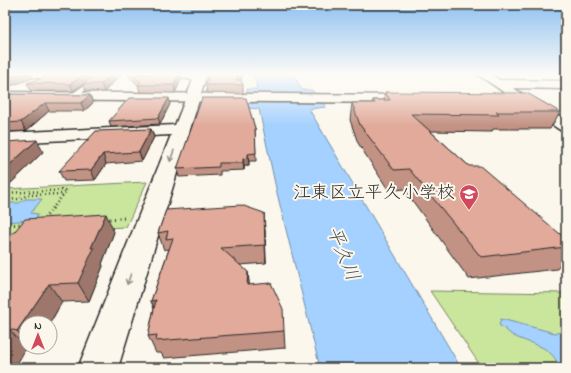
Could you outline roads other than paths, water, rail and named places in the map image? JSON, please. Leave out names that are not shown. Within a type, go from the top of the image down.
[{"type":"street","points":[[5,95],[15,91]]},
{"type":"street","points":[[98,368],[195,91]]},
{"type":"street","points":[[510,91],[566,127]]},
{"type":"street","points":[[5,95],[240,99],[426,99]]},
{"type":"street","points":[[498,99],[522,99]]},
{"type":"street","points":[[5,138],[181,130]]},
{"type":"lane","points":[[71,97],[80,91]]},
{"type":"water","name":"平久川","points":[[247,91],[313,91],[326,107],[309,109],[461,368],[320,368],[277,193],[259,109],[248,108]]},
{"type":"water","points":[[25,199],[42,199],[31,213],[38,214],[34,220],[5,222],[5,203],[19,203]]},
{"type":"water","points":[[501,319],[555,333],[566,332],[566,368],[560,368],[556,360],[546,349],[512,335],[499,325]]},
{"type":"place","name":"江東区立平久小学校","points":[[469,211]]}]
